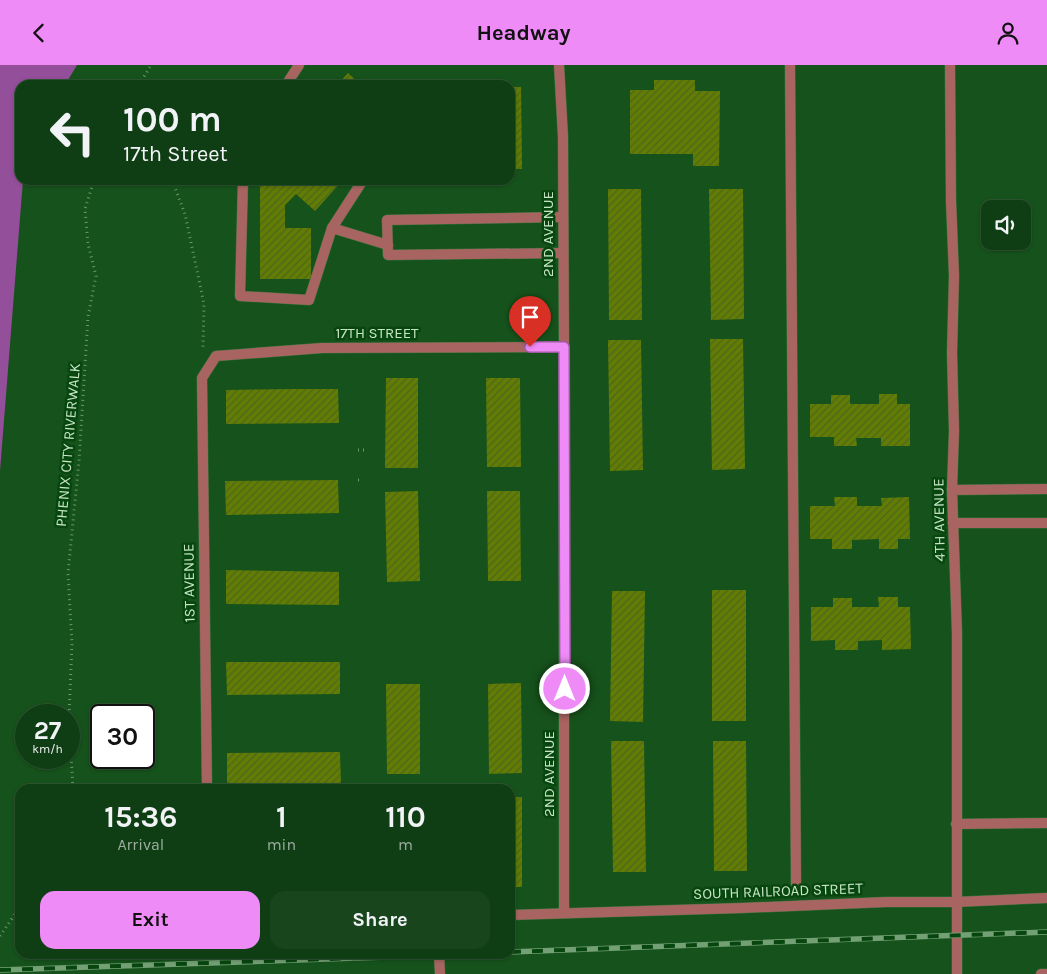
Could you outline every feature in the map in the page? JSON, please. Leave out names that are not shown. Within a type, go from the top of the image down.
[{"type":"street","points":[[289,80],[299,65]]},
{"type":"street","name":"2ND AVENUE","points":[[559,65],[562,137],[564,347],[564,913]]},
{"type":"street","points":[[790,65],[796,883]]},
{"type":"street","name":"4TH AVENUE","points":[[950,65],[951,201],[954,277],[952,490],[957,633],[955,902],[957,974]]},
{"type":"street","points":[[243,185],[240,296],[309,300],[332,228],[360,185]]},
{"type":"street","points":[[563,217],[387,220],[388,255],[563,253]]},
{"type":"street","points":[[332,228],[388,245]]},
{"type":"street","name":"17TH STREET","points":[[202,378],[216,356],[322,348],[564,347]]},
{"type":"street","name":"1ST AVENUE","points":[[202,378],[207,784]]},
{"type":"street","points":[[952,490],[1047,489]]},
{"type":"street","points":[[953,523],[1047,523]]},
{"type":"street","points":[[956,824],[1047,823]]},
{"type":"street","name":"SOUTH RAILROAD STREET","points":[[515,915],[1047,898]]},
{"type":"street","points":[[439,959],[440,974]]},
{"type":"street","points":[[1041,974],[1047,974]]},
{"type":"path","points":[[142,80],[151,65]]},
{"type":"path","name":"PHENIX CITY RIVERWALK","points":[[70,704],[72,644],[68,573],[79,461],[88,317],[96,277],[88,244],[85,209],[92,185]]},
{"type":"path","points":[[174,185],[185,214],[204,304],[203,350]]},
{"type":"path","points":[[358,450],[364,450]]},
{"type":"path","points":[[358,480],[363,480]]},
{"type":"path","name":"PHENIX CITY RIVERWALK","points":[[72,769],[73,784]]},
{"type":"path","points":[[0,936],[15,914]]},
{"type":"shaded area","points":[[0,65],[77,65],[68,80],[15,80],[15,185],[23,185],[0,471]]},
{"type":"building","points":[[348,73],[356,80],[342,80]]},
{"type":"building","points":[[654,80],[695,80],[695,91],[720,91],[719,166],[693,166],[693,154],[630,154],[630,90],[654,90]]},
{"type":"building","points":[[515,87],[521,87],[522,169],[515,169]]},
{"type":"building","points":[[260,185],[338,185],[315,211],[296,194],[285,205],[285,228],[311,228],[311,279],[260,279]]},
{"type":"building","points":[[608,189],[641,189],[642,320],[609,320]]},
{"type":"building","points":[[709,189],[743,189],[744,319],[711,320]]},
{"type":"building","points":[[710,339],[743,339],[745,469],[712,470]]},
{"type":"building","points":[[608,340],[641,340],[643,470],[610,471]]},
{"type":"building","points":[[386,378],[418,378],[418,468],[385,468]]},
{"type":"building","points":[[486,378],[520,378],[521,467],[487,467]]},
{"type":"building","points":[[338,389],[339,423],[226,424],[226,390]]},
{"type":"building","points":[[879,394],[897,394],[897,404],[910,404],[910,446],[881,446],[881,438],[856,438],[857,446],[834,446],[834,437],[810,437],[810,404],[831,404],[831,395],[850,395],[850,404],[879,404]]},
{"type":"building","points":[[338,480],[339,513],[226,515],[225,481]]},
{"type":"building","points":[[418,491],[420,581],[387,582],[385,492]]},
{"type":"building","points":[[487,491],[520,491],[521,581],[488,581]]},
{"type":"building","points":[[834,497],[857,497],[857,506],[882,506],[881,498],[909,497],[910,539],[898,539],[898,549],[879,549],[879,539],[852,540],[852,549],[832,549],[832,539],[810,539],[810,506],[835,506]]},
{"type":"building","points":[[226,570],[339,572],[339,605],[226,604]]},
{"type":"building","points":[[712,590],[746,590],[746,721],[712,721]]},
{"type":"building","points":[[612,591],[645,591],[643,722],[610,721]]},
{"type":"building","points":[[878,597],[898,597],[898,607],[910,607],[911,649],[882,650],[882,640],[858,641],[858,650],[835,650],[835,640],[811,641],[811,607],[833,607],[833,598],[852,598],[852,607],[879,607]]},
{"type":"building","points":[[226,662],[340,662],[340,694],[227,695]]},
{"type":"building","points":[[521,683],[522,773],[489,774],[488,684]]},
{"type":"building","points":[[386,684],[420,684],[420,774],[387,774]]},
{"type":"building","points":[[611,741],[644,741],[646,872],[613,872]]},
{"type":"building","points":[[713,741],[746,741],[747,871],[714,871]]},
{"type":"building","points":[[340,752],[341,784],[227,784],[227,753]]},
{"type":"building","points":[[515,797],[522,797],[522,887],[515,887]]},
{"type":"railway","points":[[515,952],[1047,932]]},
{"type":"railway","points":[[0,970],[327,959]]},
{"type":"route","points":[[530,347],[564,347],[565,689]]}]
